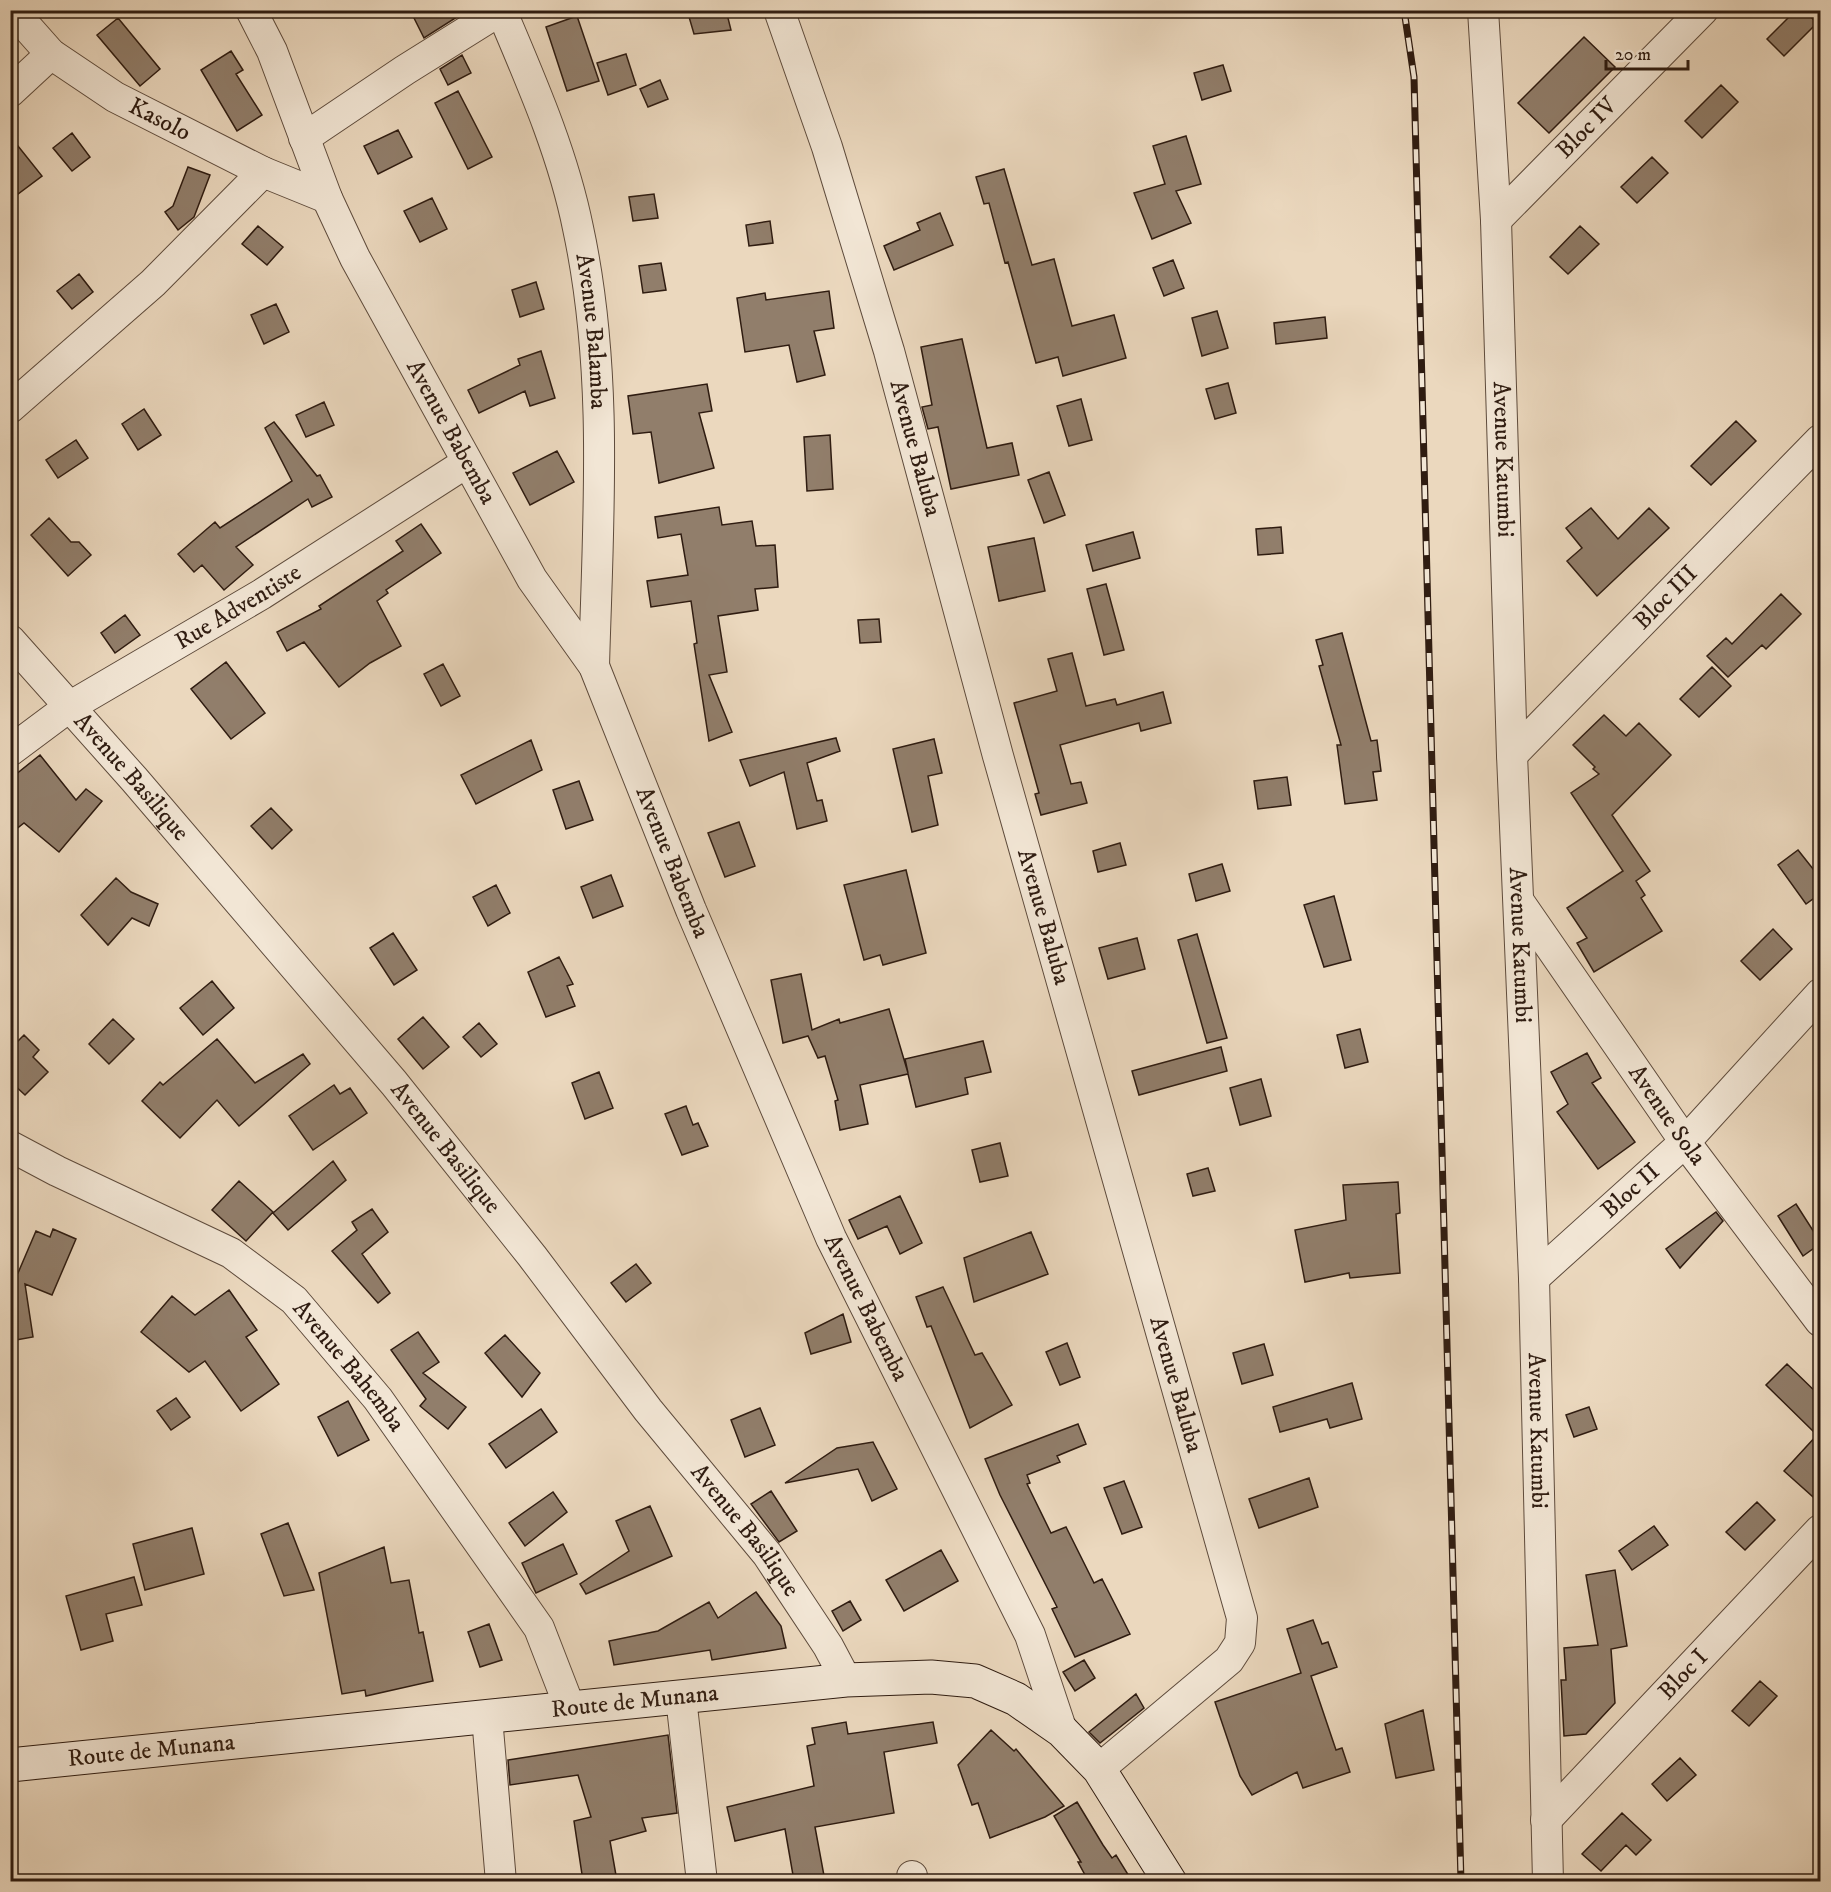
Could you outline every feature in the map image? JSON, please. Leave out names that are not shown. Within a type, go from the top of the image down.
[{"type":"main road","name":"Route de Munana","points":[[10,1765],[846,1680],[931,1677],[975,1681],[1016,1699],[1062,1731],[1099,1769],[1170,1881]]},
{"type":"street","name":"Kasolo","points":[[12,10],[51,54],[115,97],[263,172],[327,198]]},
{"type":"street","name":"Avenue Babemba","points":[[251,10],[272,51],[327,198],[355,258],[532,579],[594,666],[691,910],[831,1238],[1030,1635],[1062,1731]]},
{"type":"street","name":"Avenue Baluba","points":[[779,10],[827,147],[889,351],[998,756],[1242,1618],[1240,1643],[1229,1660],[1099,1769]]},
{"type":"street","name":"Avenue Katumbi","points":[[1483,10],[1496,220],[1512,755],[1534,1278],[1548,1881]]},
{"type":"street","name":"Bloc IV","points":[[1496,220],[1703,10]]},
{"type":"street","points":[[304,138],[405,70],[501,11]]},
{"type":"street","name":"Avenue Balamba","points":[[501,11],[551,132],[578,227],[591,302],[598,371],[594,666]]},
{"type":"street","points":[[10,92],[51,54]]},
{"type":"street","points":[[10,408],[153,283],[263,172]]},
{"type":"street","name":"Bloc III","points":[[1512,755],[1821,440]]},
{"type":"street","name":"Rue Adventiste","points":[[10,751],[69,707],[262,594],[466,463]]},
{"type":"street","name":"Avenue Basilique","points":[[10,640],[134,779],[394,1083],[532,1256],[648,1410],[767,1554],[828,1646],[846,1680]]},
{"type":"street","name":"Avenue Sola","points":[[1520,903],[1685,1142],[1821,1321]]},
{"type":"street","name":"Bloc II","points":[[1534,1278],[1685,1142],[1821,994]]},
{"type":"street","name":"Avenue Bahemba","points":[[10,1146],[57,1171],[231,1253],[294,1299],[378,1399],[539,1628],[570,1708]]},
{"type":"street","name":"Bloc I","points":[[1546,1820],[1821,1530]]},
{"type":"street","points":[[681,1698],[702,1881]]},
{"type":"street","points":[[487,1717],[501,1881]]},
{"type":"building","points":[[410,10],[468,10],[424,38]]},
{"type":"building","points":[[687,10],[726,10],[731,30],[694,34]]},
{"type":"building","points":[[1796,10],[1804,10],[1817,23],[1784,56],[1767,39]]},
{"type":"building","points":[[577,16],[599,81],[567,91],[546,27]]},
{"type":"building","points":[[118,18],[160,69],[140,86],[97,35]]},
{"type":"building","points":[[1584,37],[1615,67],[1549,133],[1518,103]]},
{"type":"building","points":[[231,51],[243,70],[236,74],[262,115],[237,131],[201,70]]},
{"type":"building","points":[[626,54],[636,85],[608,95],[597,63]]},
{"type":"building","points":[[462,55],[471,73],[448,85],[440,69]]},
{"type":"building","points":[[1223,65],[1231,91],[1202,100],[1194,73]]},
{"type":"building","points":[[660,80],[668,99],[648,107],[640,89]]},
{"type":"building","points":[[1721,85],[1738,102],[1702,138],[1685,121]]},
{"type":"building","points":[[458,91],[492,157],[468,169],[435,103]]},
{"type":"building","points":[[398,130],[412,157],[378,174],[364,146]]},
{"type":"building","points":[[72,133],[90,157],[72,171],[53,148]]},
{"type":"building","points":[[10,136],[42,176],[10,200]]},
{"type":"building","points":[[1186,136],[1201,184],[1176,191],[1191,223],[1152,239],[1134,193],[1165,184],[1153,146]]},
{"type":"building","points":[[1652,157],[1668,173],[1637,203],[1621,187]]},
{"type":"building","points":[[188,167],[210,175],[194,217],[178,230],[165,212],[173,206]]},
{"type":"building","points":[[1004,169],[1032,265],[1054,259],[1072,326],[1114,315],[1126,358],[1063,376],[1058,357],[1036,363],[989,203],[984,204],[976,177]]},
{"type":"building","points":[[654,194],[658,218],[633,221],[629,197]]},
{"type":"building","points":[[432,198],[447,229],[420,242],[404,211]]},
{"type":"building","points":[[940,213],[953,245],[894,270],[884,246],[920,230],[917,223]]},
{"type":"building","points":[[770,221],[773,243],[749,246],[746,225]]},
{"type":"building","points":[[258,226],[283,247],[267,265],[242,244]]},
{"type":"building","points":[[1580,226],[1599,244],[1568,274],[1550,257]]},
{"type":"building","points":[[1173,260],[1184,288],[1164,296],[1153,268]]},
{"type":"building","points":[[661,263],[666,290],[643,293],[639,266]]},
{"type":"building","points":[[79,274],[93,292],[72,309],[57,291]]},
{"type":"building","points":[[536,282],[544,309],[520,317],[512,290]]},
{"type":"building","points":[[829,291],[834,328],[814,331],[825,375],[797,382],[789,345],[745,352],[737,298],[765,293],[766,300]]},
{"type":"building","points":[[276,304],[289,332],[264,344],[251,315]]},
{"type":"building","points":[[1217,311],[1228,348],[1202,356],[1192,318]]},
{"type":"building","points":[[1325,317],[1327,338],[1276,344],[1274,323]]},
{"type":"building","points":[[962,339],[987,448],[1012,443],[1019,475],[951,489],[938,427],[928,429],[922,407],[932,405],[921,347]]},
{"type":"building","points":[[541,351],[555,398],[530,406],[525,391],[479,413],[468,390],[520,365],[518,359]]},
{"type":"building","points":[[1228,383],[1236,413],[1215,419],[1206,389]]},
{"type":"building","points":[[707,384],[712,411],[699,413],[714,468],[659,483],[651,432],[633,434],[628,396]]},
{"type":"building","points":[[1081,399],[1092,440],[1069,446],[1057,406]]},
{"type":"building","points":[[324,402],[334,425],[306,437],[296,415]]},
{"type":"building","points":[[144,409],[161,435],[138,450],[122,424]]},
{"type":"building","points":[[1736,421],[1756,441],[1711,485],[1691,466]]},
{"type":"building","points":[[274,422],[317,476],[320,475],[332,497],[312,507],[308,499],[236,547],[253,565],[224,590],[202,565],[194,572],[178,554],[215,522],[220,528],[292,481],[265,428]]},
{"type":"building","points":[[830,435],[833,489],[807,491],[804,437]]},
{"type":"building","points":[[76,440],[88,458],[58,478],[46,460]]},
{"type":"building","points":[[557,451],[574,482],[530,505],[513,473]]},
{"type":"building","points":[[1049,472],[1065,515],[1044,523],[1028,480]]},
{"type":"building","points":[[719,507],[722,525],[752,521],[756,546],[775,545],[778,587],[755,589],[758,610],[718,616],[727,672],[709,675],[732,732],[709,741],[694,644],[697,643],[691,601],[651,607],[647,581],[688,575],[681,534],[658,538],[655,517]]},
{"type":"building","points":[[1591,508],[1618,539],[1649,508],[1669,528],[1597,596],[1567,561],[1582,548],[1566,528]]},
{"type":"building","points":[[49,518],[71,542],[79,542],[91,555],[68,576],[31,535]]},
{"type":"building","points":[[421,524],[441,553],[386,590],[388,593],[377,601],[401,646],[370,663],[339,687],[304,642],[287,651],[277,632],[321,609],[319,606],[403,551],[396,541]]},
{"type":"building","points":[[1281,527],[1283,553],[1258,555],[1256,529]]},
{"type":"building","points":[[1133,532],[1140,558],[1093,571],[1086,545]]},
{"type":"building","points":[[1034,538],[1045,591],[999,601],[988,547]]},
{"type":"building","points":[[1106,584],[1124,650],[1104,655],[1087,589]]},
{"type":"building","points":[[1781,594],[1801,614],[1766,649],[1762,645],[1728,677],[1707,656],[1726,638],[1732,644]]},
{"type":"building","points":[[125,615],[140,635],[115,653],[101,633]]},
{"type":"building","points":[[879,619],[881,642],[860,643],[858,620]]},
{"type":"building","points":[[1342,633],[1371,741],[1377,740],[1381,771],[1373,772],[1377,800],[1345,804],[1337,745],[1341,745],[1319,666],[1323,665],[1316,640]]},
{"type":"building","points":[[1072,653],[1086,706],[1115,699],[1117,705],[1163,692],[1171,723],[1141,731],[1139,723],[1060,745],[1071,784],[1081,782],[1087,803],[1041,815],[1035,794],[1039,793],[1014,703],[1057,691],[1048,659]]},
{"type":"building","points":[[226,662],[265,713],[231,739],[191,689]]},
{"type":"building","points":[[443,664],[460,696],[441,706],[424,674]]},
{"type":"building","points":[[1712,667],[1731,686],[1699,717],[1680,699]]},
{"type":"building","points":[[1604,715],[1626,736],[1639,723],[1671,755],[1612,815],[1650,871],[1636,881],[1645,895],[1641,898],[1662,931],[1594,972],[1577,943],[1587,938],[1567,908],[1623,871],[1571,793],[1599,774],[1573,745]]},
{"type":"building","points":[[836,738],[840,751],[807,763],[817,801],[822,800],[827,821],[797,829],[784,772],[750,786],[740,760]]},
{"type":"building","points":[[934,739],[942,773],[928,776],[938,825],[912,832],[893,749]]},
{"type":"building","points":[[531,740],[542,770],[476,804],[461,775]]},
{"type":"building","points":[[40,755],[76,800],[86,789],[102,801],[59,852],[24,823],[10,834],[10,779]]},
{"type":"building","points":[[1287,777],[1291,805],[1258,809],[1254,781]]},
{"type":"building","points":[[579,781],[593,820],[566,829],[553,790]]},
{"type":"building","points":[[271,808],[292,830],[272,849],[251,826]]},
{"type":"building","points":[[739,822],[755,866],[725,877],[708,833]]},
{"type":"building","points":[[1120,843],[1126,865],[1098,872],[1093,851]]},
{"type":"building","points":[[1798,850],[1821,879],[1821,893],[1806,904],[1778,865]]},
{"type":"building","points":[[1222,864],[1230,891],[1196,901],[1189,874]]},
{"type":"building","points":[[906,870],[926,953],[883,965],[880,955],[864,960],[844,885]]},
{"type":"building","points":[[611,875],[623,906],[593,918],[581,887]]},
{"type":"building","points":[[116,878],[131,892],[158,904],[149,926],[132,918],[108,945],[81,915]]},
{"type":"building","points":[[496,885],[510,913],[488,926],[473,897]]},
{"type":"building","points":[[1334,896],[1351,960],[1324,967],[1304,905]]},
{"type":"building","points":[[1773,929],[1792,949],[1760,980],[1741,961]]},
{"type":"building","points":[[393,933],[417,970],[394,985],[370,948]]},
{"type":"building","points":[[1197,934],[1227,1038],[1207,1043],[1178,940]]},
{"type":"building","points":[[1137,938],[1145,969],[1108,979],[1099,948]]},
{"type":"building","points":[[559,957],[573,984],[567,986],[575,1006],[546,1017],[528,972]]},
{"type":"building","points":[[801,974],[812,1030],[839,1019],[840,1023],[889,1009],[908,1073],[905,1059],[983,1041],[991,1072],[965,1078],[968,1094],[916,1107],[908,1074],[860,1085],[868,1124],[840,1130],[835,1101],[838,1100],[825,1056],[818,1058],[808,1036],[783,1043],[771,980]]},
{"type":"building","points":[[212,981],[234,1008],[203,1035],[180,1008]]},
{"type":"building","points":[[423,1017],[449,1047],[423,1069],[398,1039]]},
{"type":"building","points":[[113,1019],[134,1039],[109,1064],[89,1044]]},
{"type":"building","points":[[479,1023],[497,1044],[481,1057],[463,1037]]},
{"type":"building","points":[[1360,1029],[1368,1062],[1345,1068],[1337,1035]]},
{"type":"building","points":[[10,1035],[17,1042],[24,1035],[39,1050],[33,1057],[48,1072],[25,1095],[10,1081]]},
{"type":"building","points":[[217,1039],[255,1083],[303,1054],[310,1064],[239,1126],[217,1100],[180,1138],[142,1101],[160,1082],[163,1085]]},
{"type":"building","points":[[1221,1047],[1227,1071],[1139,1095],[1132,1071]]},
{"type":"building","points":[[1587,1053],[1601,1078],[1592,1083],[1635,1142],[1598,1169],[1557,1112],[1568,1104],[1551,1072]]},
{"type":"building","points":[[599,1072],[613,1108],[585,1119],[572,1083]]},
{"type":"building","points":[[1261,1079],[1271,1116],[1240,1125],[1230,1088]]},
{"type":"building","points":[[334,1085],[340,1094],[350,1088],[367,1113],[313,1150],[289,1116]]},
{"type":"building","points":[[686,1106],[693,1125],[698,1123],[708,1146],[682,1155],[665,1114]]},
{"type":"building","points":[[1000,1143],[1008,1176],[980,1182],[972,1150]]},
{"type":"building","points":[[333,1161],[346,1180],[288,1230],[273,1213]]},
{"type":"building","points":[[1208,1168],[1215,1191],[1193,1196],[1187,1174]]},
{"type":"building","points":[[239,1181],[273,1212],[246,1241],[212,1210]]},
{"type":"building","points":[[1398,1182],[1400,1213],[1396,1214],[1400,1273],[1350,1278],[1349,1273],[1305,1282],[1295,1230],[1346,1220],[1343,1185]]},
{"type":"building","points":[[900,1196],[922,1243],[900,1254],[887,1226],[858,1239],[849,1220]]},
{"type":"building","points":[[1796,1204],[1821,1243],[1803,1256],[1778,1216]]},
{"type":"building","points":[[372,1209],[388,1232],[362,1254],[390,1293],[378,1303],[332,1251],[357,1230],[352,1222]]},
{"type":"building","points":[[1716,1212],[1723,1221],[1680,1268],[1666,1249]]},
{"type":"building","points":[[53,1229],[76,1239],[52,1295],[25,1284],[33,1337],[10,1341],[10,1274],[18,1273],[36,1231],[50,1237]]},
{"type":"building","points":[[1031,1232],[1048,1274],[974,1302],[964,1258]]},
{"type":"building","points":[[636,1264],[651,1283],[626,1302],[611,1283]]},
{"type":"building","points":[[943,1287],[975,1355],[982,1353],[1012,1405],[970,1428],[931,1326],[927,1327],[916,1297]]},
{"type":"building","points":[[229,1290],[257,1330],[246,1337],[279,1384],[241,1411],[205,1361],[189,1372],[141,1332],[172,1296],[195,1315]]},
{"type":"building","points":[[843,1314],[851,1342],[811,1354],[805,1333]]},
{"type":"building","points":[[418,1332],[439,1362],[423,1373],[466,1407],[448,1429],[420,1406],[426,1399],[391,1350]]},
{"type":"building","points":[[505,1335],[540,1373],[522,1397],[485,1353]]},
{"type":"building","points":[[1067,1343],[1080,1377],[1060,1385],[1046,1352]]},
{"type":"building","points":[[1264,1344],[1273,1375],[1242,1384],[1233,1353]]},
{"type":"building","points":[[1787,1364],[1821,1397],[1821,1504],[1784,1471],[1817,1435],[1766,1385]]},
{"type":"building","points":[[1352,1383],[1362,1419],[1330,1428],[1327,1419],[1280,1432],[1273,1407]]},
{"type":"building","points":[[176,1398],[190,1417],[171,1430],[157,1411]]},
{"type":"building","points":[[348,1401],[369,1440],[338,1456],[318,1417]]},
{"type":"building","points":[[1589,1407],[1597,1429],[1574,1437],[1566,1415]]},
{"type":"building","points":[[760,1408],[775,1445],[745,1457],[731,1420]]},
{"type":"building","points":[[541,1409],[557,1432],[506,1468],[489,1444]]},
{"type":"building","points":[[1078,1424],[1086,1444],[1057,1456],[1060,1462],[1027,1475],[1030,1483],[1027,1484],[1051,1533],[1066,1527],[1094,1583],[1102,1579],[1130,1634],[1075,1657],[1052,1609],[1057,1607],[1000,1495],[985,1459]]},
{"type":"building","points":[[873,1442],[897,1489],[872,1501],[858,1469],[785,1483],[837,1448]]},
{"type":"building","points":[[1309,1478],[1318,1507],[1259,1528],[1249,1499]]},
{"type":"building","points":[[1124,1481],[1142,1527],[1122,1534],[1104,1488]]},
{"type":"building","points":[[771,1491],[797,1531],[779,1542],[751,1504]]},
{"type":"building","points":[[553,1492],[567,1512],[525,1546],[509,1523]]},
{"type":"building","points":[[1757,1502],[1775,1520],[1745,1550],[1726,1532]]},
{"type":"building","points":[[650,1506],[672,1556],[586,1594],[580,1584],[629,1551],[616,1521]]},
{"type":"building","points":[[288,1523],[314,1590],[284,1596],[261,1534]]},
{"type":"building","points":[[1654,1526],[1668,1545],[1632,1570],[1619,1551]]},
{"type":"building","points":[[192,1528],[204,1574],[145,1590],[133,1544]]},
{"type":"building","points":[[563,1544],[577,1574],[536,1593],[522,1563]]},
{"type":"building","points":[[384,1547],[391,1583],[409,1580],[419,1633],[423,1632],[433,1681],[366,1696],[365,1690],[342,1694],[319,1573]]},
{"type":"building","points":[[941,1550],[958,1581],[904,1611],[886,1580]]},
{"type":"building","points":[[1615,1570],[1627,1646],[1611,1649],[1615,1703],[1586,1734],[1564,1736],[1561,1680],[1566,1680],[1564,1648],[1598,1645],[1586,1575]]},
{"type":"building","points":[[134,1577],[142,1605],[106,1614],[113,1641],[81,1650],[66,1596]]},
{"type":"building","points":[[756,1592],[781,1626],[786,1648],[712,1660],[710,1650],[614,1665],[609,1641],[658,1631],[709,1602],[718,1618]]},
{"type":"building","points":[[850,1601],[861,1620],[843,1631],[832,1611]]},
{"type":"building","points":[[1313,1620],[1322,1644],[1328,1642],[1337,1667],[1311,1676],[1336,1750],[1342,1748],[1350,1772],[1303,1788],[1297,1772],[1252,1795],[1240,1776],[1215,1702],[1301,1673],[1287,1629]]},
{"type":"building","points":[[489,1624],[502,1660],[480,1667],[468,1632]]},
{"type":"building","points":[[1084,1660],[1095,1678],[1075,1691],[1063,1672]]},
{"type":"building","points":[[1760,1681],[1777,1696],[1749,1726],[1732,1711]]},
{"type":"building","points":[[1136,1694],[1144,1708],[1100,1743],[1089,1732]]},
{"type":"building","points":[[1423,1710],[1434,1770],[1396,1778],[1385,1724]]},
{"type":"building","points":[[846,1722],[848,1734],[933,1722],[937,1743],[884,1752],[894,1813],[815,1827],[825,1881],[794,1881],[785,1829],[735,1841],[727,1807],[814,1786],[807,1746],[815,1744],[812,1728]]},
{"type":"building","points":[[991,1730],[1014,1751],[1016,1749],[1064,1806],[1045,1817],[990,1838],[978,1803],[972,1805],[958,1765]]},
{"type":"building","points":[[668,1735],[677,1813],[642,1818],[646,1831],[610,1841],[617,1881],[583,1881],[574,1821],[591,1817],[578,1775],[510,1785],[508,1760]]},
{"type":"building","points":[[1680,1758],[1696,1775],[1667,1801],[1652,1784]]},
{"type":"building","points":[[1077,1802],[1112,1858],[1116,1855],[1132,1881],[1075,1881],[1085,1875],[1078,1862],[1081,1862],[1054,1816]]},
{"type":"building","points":[[1622,1813],[1651,1840],[1636,1855],[1626,1845],[1601,1871],[1582,1854]]},
{"type":"railway","points":[[1404,10],[1414,77],[1461,1882]]}]
